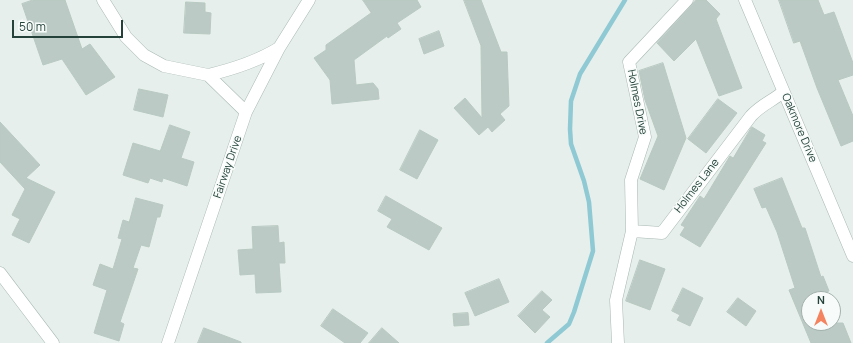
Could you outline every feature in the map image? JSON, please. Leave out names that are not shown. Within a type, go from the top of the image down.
[{"type":"street","points":[[104,0],[126,37],[144,55],[164,66],[208,75],[233,70],[261,59],[279,48]]},
{"type":"street","name":"Fairway Drive","points":[[168,343],[246,112],[279,48],[309,0]]},
{"type":"street","name":"Holmes Drive","points":[[618,343],[616,300],[632,231],[631,180],[645,137],[629,62],[687,0]]},
{"type":"street","name":"Oakmore Drive","points":[[744,0],[853,256]]},
{"type":"street","points":[[208,75],[246,112]]},
{"type":"street","name":"Holmes Lane","points":[[632,231],[662,233],[751,116],[762,105],[772,101],[783,92]]},
{"type":"street","points":[[0,273],[53,343]]},
{"type":"building","points":[[33,0],[65,0],[82,49],[90,44],[115,77],[86,95],[62,59],[43,65],[22,4]]},
{"type":"building","points":[[363,0],[417,0],[421,7],[397,23],[401,29],[388,38],[387,36],[354,60],[356,85],[373,83],[378,89],[379,99],[332,104],[330,80],[314,58],[326,50],[326,45],[371,13]]},
{"type":"building","points":[[464,0],[481,0],[501,52],[507,52],[509,106],[500,114],[505,120],[492,132],[488,127],[479,135],[454,108],[465,98],[482,118],[481,46]]},
{"type":"building","points":[[696,0],[706,0],[720,14],[716,19],[742,88],[719,96],[696,39],[674,61],[657,43]]},
{"type":"building","points":[[779,0],[818,0],[824,15],[834,12],[853,63],[853,75],[838,80],[853,116],[853,141],[841,146],[817,88],[800,41],[794,43]]},
{"type":"building","points":[[186,2],[205,3],[205,12],[211,13],[210,34],[184,33]]},
{"type":"building","points":[[439,31],[444,46],[424,54],[419,39]]},
{"type":"building","points":[[663,63],[686,138],[664,190],[640,179],[658,136],[645,100],[639,71]]},
{"type":"building","points":[[139,89],[168,95],[163,117],[134,110]]},
{"type":"building","points":[[718,99],[737,113],[706,153],[688,139]]},
{"type":"building","points":[[0,122],[40,165],[26,178],[55,192],[29,243],[12,235],[20,219],[12,215],[25,189],[0,162]]},
{"type":"building","points":[[170,125],[190,132],[181,158],[194,162],[187,186],[163,178],[162,182],[150,178],[148,183],[123,175],[133,143],[160,151]]},
{"type":"building","points":[[752,127],[765,135],[762,141],[766,143],[700,247],[680,235],[685,227],[681,225],[700,196],[704,199],[730,156],[733,158]]},
{"type":"building","points":[[420,130],[438,140],[417,179],[400,170]]},
{"type":"building","points":[[782,178],[802,228],[805,228],[821,277],[823,276],[829,291],[801,291],[801,319],[789,290],[795,288],[777,232],[766,207],[762,208],[754,189]]},
{"type":"building","points":[[386,196],[442,228],[429,250],[387,227],[392,219],[378,211]]},
{"type":"building","points":[[136,198],[163,205],[160,217],[157,217],[149,247],[141,245],[133,268],[138,269],[120,322],[124,324],[119,341],[94,333],[107,290],[93,285],[100,264],[113,269],[122,239],[118,238],[123,220],[129,222]]},
{"type":"building","points":[[278,226],[279,243],[284,242],[285,263],[279,263],[281,292],[256,293],[255,274],[240,275],[238,250],[253,249],[252,227]]},
{"type":"building","points":[[640,260],[665,269],[650,310],[626,301]]},
{"type":"building","points":[[499,279],[509,302],[475,316],[465,293]]},
{"type":"building","points":[[683,288],[703,298],[690,326],[677,320],[680,315],[672,311]]},
{"type":"building","points":[[542,291],[552,300],[542,310],[550,317],[535,333],[518,316]]},
{"type":"building","points":[[738,298],[756,311],[746,326],[727,312]]},
{"type":"building","points":[[333,309],[368,333],[360,343],[345,343],[321,326]]},
{"type":"building","points":[[468,313],[469,325],[454,326],[453,314]]},
{"type":"building","points":[[841,323],[843,323],[851,343],[811,343],[806,331],[841,331]]},
{"type":"building","points":[[204,328],[241,342],[241,343],[198,343]]},
{"type":"building","points":[[382,328],[399,343],[369,343]]},
{"type":"waterway","points":[[547,343],[569,324],[593,251],[589,202],[584,181],[571,144],[571,101],[580,74],[625,0]]}]
